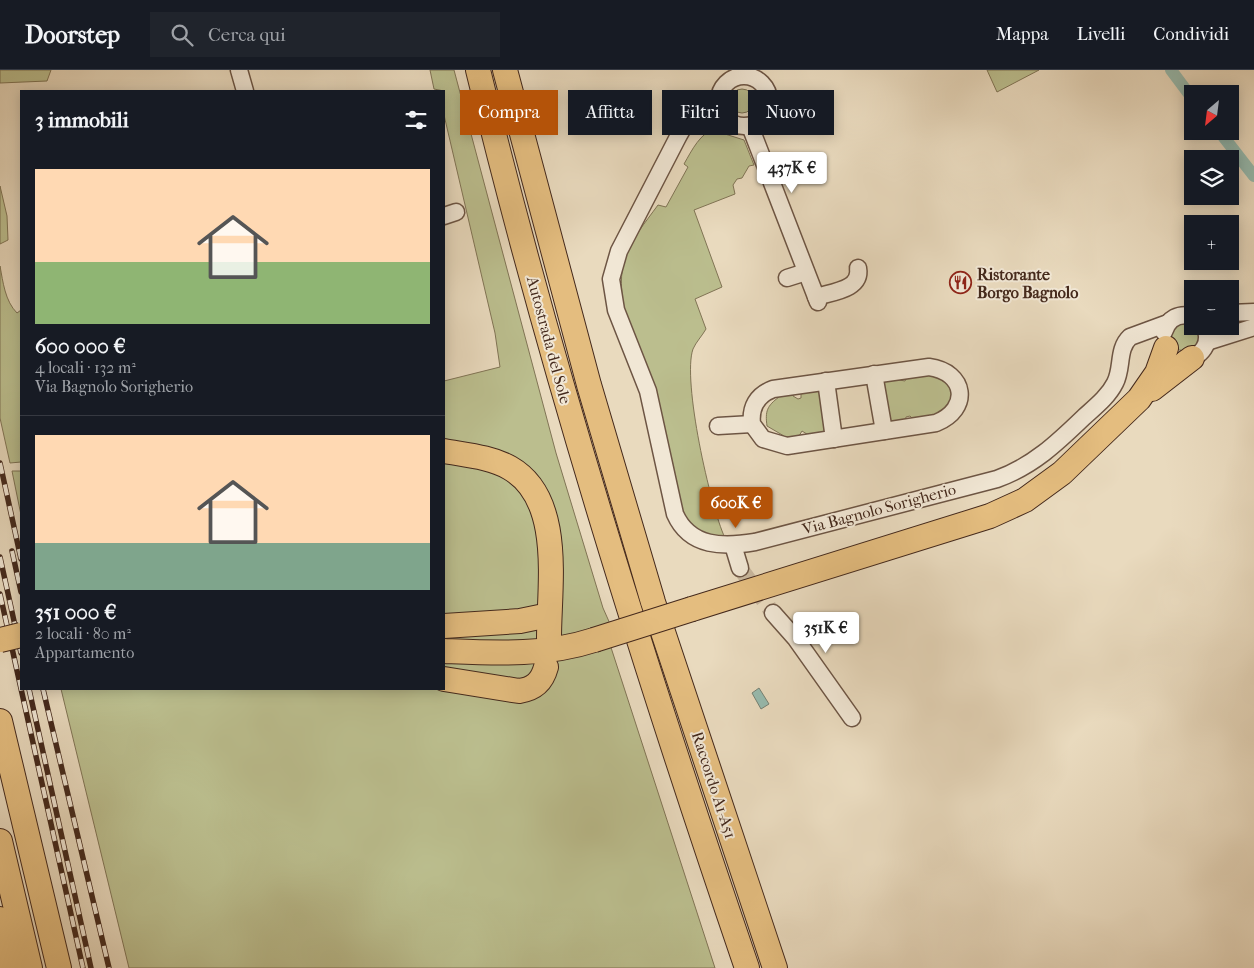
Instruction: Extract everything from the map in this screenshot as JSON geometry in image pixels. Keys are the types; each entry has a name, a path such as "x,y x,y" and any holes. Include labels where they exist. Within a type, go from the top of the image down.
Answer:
{"highway":[{"name":"Autostrada del Sole","path":"478,70 562,390 627,607"},
{"name":"Autostrada del Sole","path":"505,70 589,385 653,602"},
{"path":"445,651 531,653 562,649 990,516 1009,508 1044,488 1201,342"},
{"path":"1139,399 1157,373 1165,347"},
{"path":"445,451 492,460 510,468 533,488 540,501 547,523 550,558 549,627 520,621 445,626"},
{"name":"Raccordo A1-A51","path":"653,602 775,968"},
{"name":"Raccordo A1-A51","path":"627,607 747,968"},
{"path":"0,632 20,635"},
{"path":"0,640 20,635"},
{"path":"445,679 519,691 528,690 541,681 546,667"},
{"path":"0,721 59,968"},
{"path":"0,769 45,968"},
{"path":"0,841 30,968"},
{"path":"0,919 12,968"}],"street":[{"path":"239,70 245,90"},
{"path":"725,90 734,75 758,81 765,90"},
{"name":"Via Bagnolo Sorigherio","path":"679,135 639,209 614,263 611,279 616,310 648,391 678,520 686,532 701,541 732,545 755,542 997,479 1021,469 1048,452 1104,398 1116,380 1124,345 1130,337 1136,335"},
{"path":"753,135 817,299 852,286 857,279 858,268"},
{"path":"787,278 806,272"},
{"path":"1239,313 1254,312"},
{"path":"1136,335 1168,323 1176,316 1184,316"},
{"path":"1165,347 1163,334 1168,323"},
{"path":"1136,335 1149,336 1179,359 1201,342 1254,327"},
{"path":"935,368 949,374 957,384 960,392 957,408 946,419 936,423 787,446 762,439 752,424 752,410 763,394 773,389 874,374 935,368"},
{"path":"874,374 884,431"},
{"path":"826,381 834,438"},
{"path":"718,426 752,424"},
{"path":"732,545 740,568"},
{"path":"773,613 796,638 852,718"}],"green space":[{"path":"0,70 51,70 47,81 0,83"},
{"path":"430,70 454,70 460,93 460,135 471,135 556,453 603,608 611,626 605,629 715,968 129,968 61,690 445,690 445,381 500,367 495,333 445,119 445,90 434,89"},
{"path":"987,70 1039,70 997,92"},
{"path":"742,89 747,90 748,112 738,112 737,90"},
{"path":"704,135 728,135 744,140 754,165 749,166 742,178 737,179 733,185 735,194 694,210 722,287 695,299 706,329 693,349 691,387 705,472 725,538 698,532 685,518 624,309 622,291 623,264 627,252 658,205 666,207 688,167 684,164"},
{"path":"0,186 7,216 8,240 0,244"},
{"path":"0,266 5,291 10,303 17,313 20,311 20,462 10,463 0,418"},
{"path":"1184,323 1184,335 1199,335 1195,347 1185,351 1175,347 1171,337 1175,327"},
{"path":"930,368 949,385 952,395 948,408 942,413 914,420 910,416 906,417 905,421 885,429 876,376 905,381 908,376"},
{"path":"825,384 832,436 810,436 802,431 799,436 786,442 784,436 767,426 766,416 768,409 779,397 778,391 793,392 793,396 798,399 801,398 801,388"},
{"path":"12,471 20,471 20,510"}],"water":[{"path":"759,688 769,704 761,709 752,693"}],"waterway":[{"path":"1171,70 1184,87"},
{"path":"1226,140 1254,176"}],"tunnel":[{"path":"740,568 773,613"}],"railway":[{"path":"0,463 20,554"},
{"path":"12,551 20,587"},
{"path":"0,557 20,648"},
{"path":"0,594 20,684"},
{"path":"21,690 83,968"},
{"path":"29,690 91,968"},
{"path":"43,690 109,968"}],"place":[{"name":"Ristorante Borgo Bagnolo","path":"961,283"}]}
